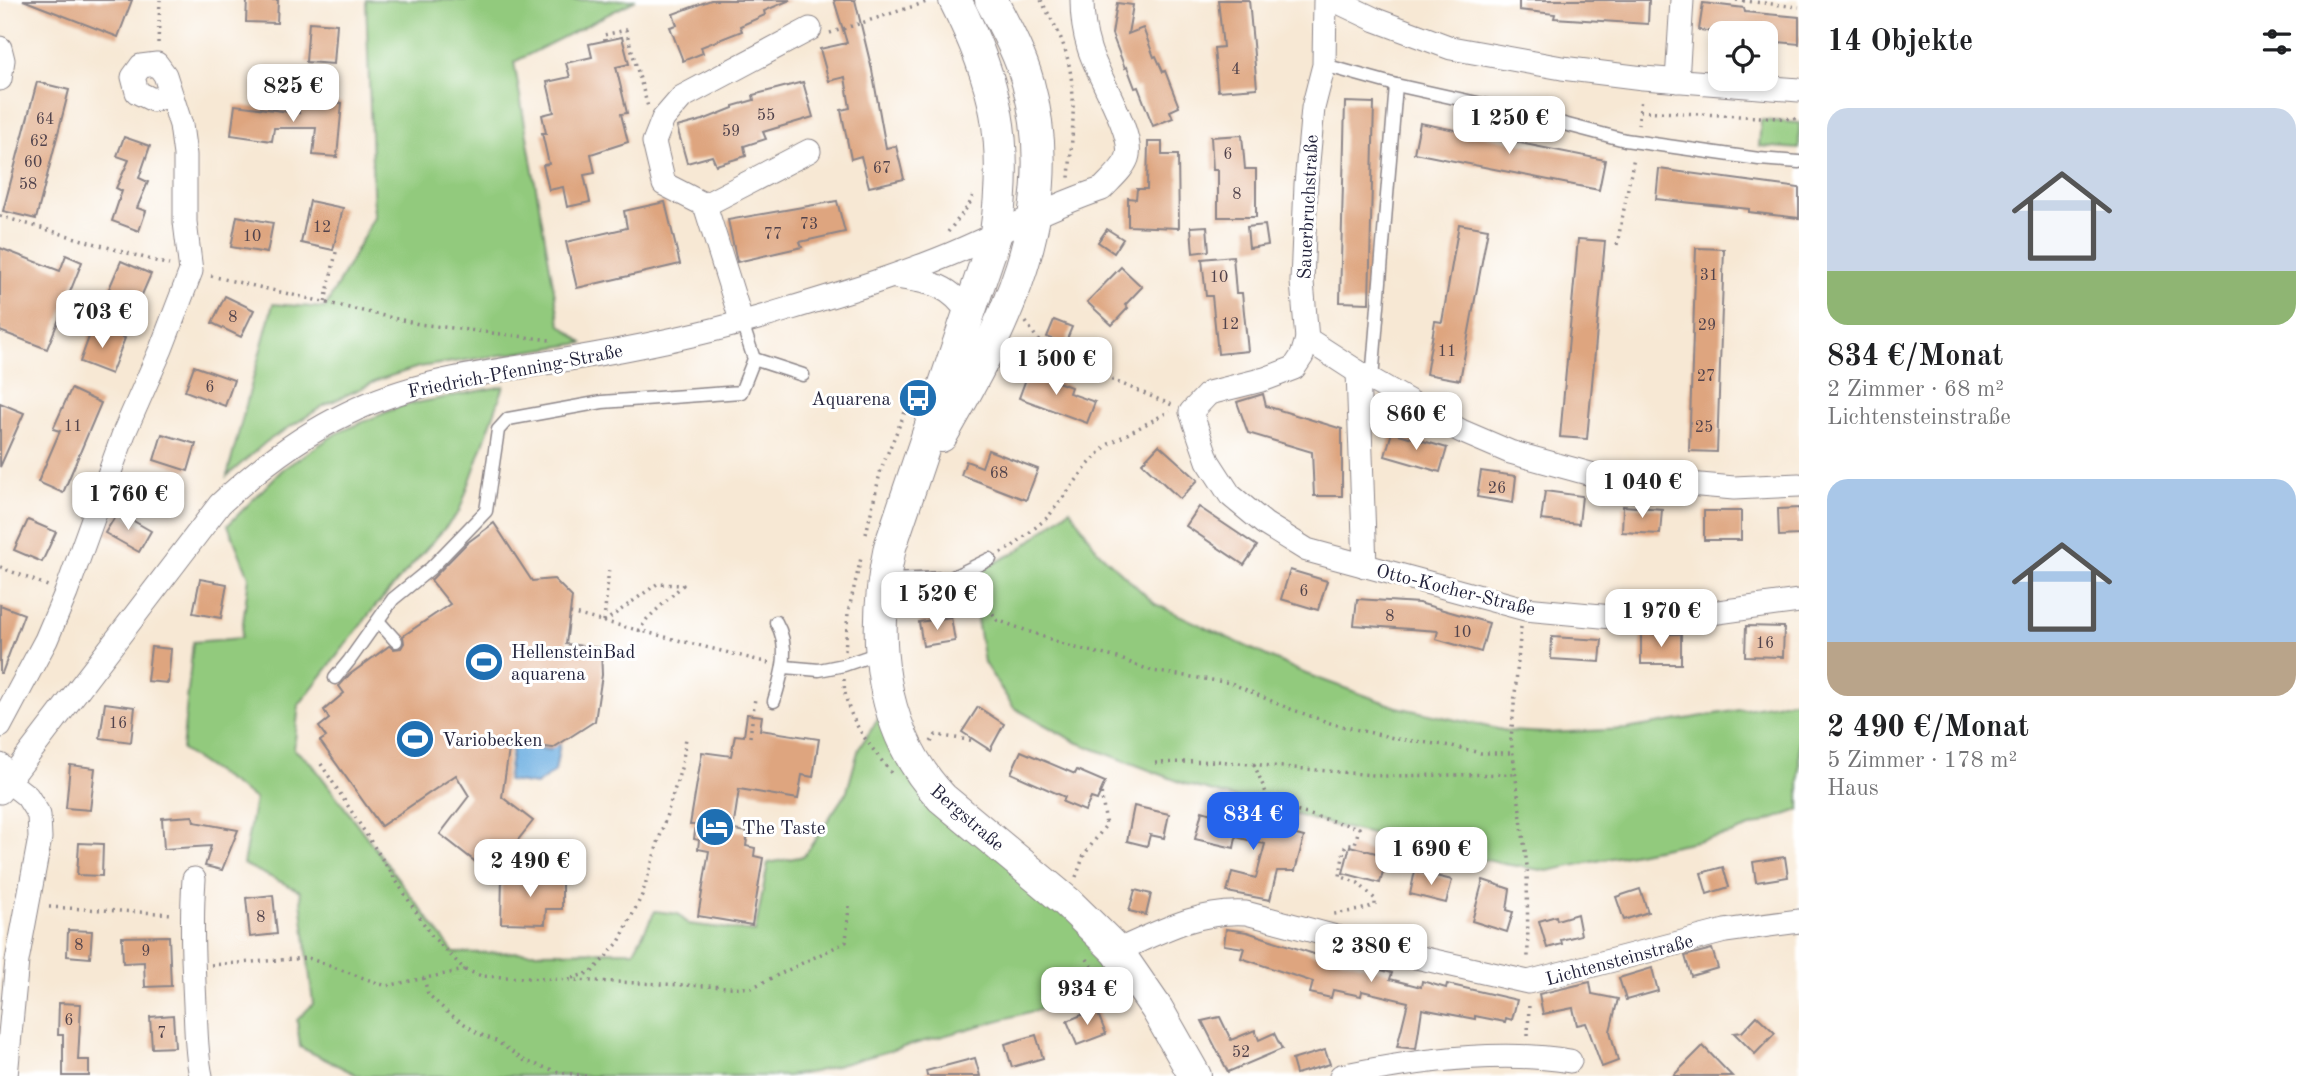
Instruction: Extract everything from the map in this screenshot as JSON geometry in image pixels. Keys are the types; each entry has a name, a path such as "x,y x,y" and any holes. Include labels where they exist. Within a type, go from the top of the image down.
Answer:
{"street":[{"path":"904,501 996,233 1001,195 1000,124 982,58 955,0"},
{"path":"904,501 974,379 1003,319 1022,272 1036,216 1036,119 1028,82 1013,42 991,0"},
{"name":"Friedrich-Pfenning-Straße","path":"3,780 219,504 255,471 305,437 349,412 410,389 598,355 742,323 895,276 1101,189 1118,172 1128,155 1126,139 1089,50 1082,0"},
{"path":"1677,81 1682,0"},
{"path":"1334,1 1451,48 1562,68 1643,78 1799,90"},
{"name":"Sauerbruchstraße","path":"1307,339 1302,282 1306,184 1313,108 1325,65 1334,1"},
{"path":"742,323 705,205 664,184 654,142 663,119 682,97 810,29"},
{"path":"0,48 3,60 0,79"},
{"path":"0,726 28,675 66,593 124,433 191,271 185,222 185,155 181,125 171,95 164,75 157,64 141,66 133,76 137,92 153,100 171,95"},
{"path":"705,205 809,151"},
{"name":"Friedrich-Pfenning-Straße","path":"895,276 928,282 951,292 969,314"},
{"path":"1307,339 1461,431 1510,452 1598,476 1734,488 1799,485"},
{"name":"Otto-Kocher-Straße","path":"1307,339 1302,356 1294,368 1265,379 1209,393 1191,412 1208,461 1230,495 1265,524 1307,550 1525,609 1623,618 1711,613 1799,601"},
{"name":"Otto-Kocher-Straße","path":"1365,376 1365,566"},
{"name":"Bergstraße","path":"904,501 883,580 879,653 889,703 907,753 942,798 1068,902 1117,951 1152,1000 1195,1076"},
{"path":"3,780 27,796 39,815 40,838 17,961 6,1076"},
{"path":"194,879 191,915 201,1076"},
{"name":"Lichtensteinstraße","path":"1117,951 1200,916 1223,912 1246,913 1385,950 1528,982 1725,931 1799,921"},
{"path":"1340,1076 1436,1061 1528,1056 1570,1061"}],"lane":[{"path":"1325,65 1396,85 1637,141 1759,159 1799,162"},
{"path":"1365,376 1396,85"},
{"path":"335,678 379,622 393,599 431,568 486,511 498,430 508,419 602,402 741,392 754,359 742,323"},
{"path":"754,359 803,375"},
{"path":"883,580 951,578 990,559"},
{"path":"379,622 396,641"},
{"path":"774,701 785,667 783,634 776,622"},
{"path":"785,667 819,670 879,653"}],"path":[{"path":"157,64 160,0"},
{"path":"810,29 826,34 932,0"},
{"path":"1041,0 1063,43 1072,74 1074,99 1068,201"},
{"path":"1736,0 1799,7"},
{"path":"605,41 604,35 626,30 646,103"},
{"path":"1618,245 1637,141 1643,78"},
{"path":"1640,111 1799,119"},
{"path":"954,253 948,232 969,205 978,185"},
{"path":"0,216 191,271 419,324 552,340"},
{"path":"325,302 337,248"},
{"path":"990,559 1013,546 1048,517 1107,445 1177,407 1110,379 1038,340 1027,323"},
{"path":"0,567 66,593"},
{"path":"604,622 609,568"},
{"path":"965,571 997,620 1072,647 1118,658 1152,671 1231,683 1333,724 1479,753 1513,753"},
{"path":"604,622 657,584 683,585 647,619 639,631"},
{"path":"570,613 785,667"},
{"path":"1519,637 1511,739 1527,866 1528,970"},
{"path":"750,737 755,698"},
{"path":"907,753 930,743 936,735 975,741"},
{"path":"567,980 592,972 620,942 642,895 682,765 686,738"},
{"path":"1155,763 1216,761 1384,776 1516,774"},
{"path":"321,764 431,935 465,970 482,976 751,988 846,942 849,906"},
{"path":"1254,764 1269,800 1277,806 1359,828 1355,844 1348,844 1340,876 1355,879 1371,895 1375,905 1338,914"},
{"path":"1073,886 1084,855 1106,825 1101,791"},
{"path":"26,906 191,915"},
{"path":"1083,952 1094,972 1118,999"},
{"path":"193,967 308,958 386,986 465,970"},
{"path":"424,978 428,994 447,1012 479,1034 496,1041 525,1061 559,1072 586,1076"},
{"path":"1528,1056 1529,993"}],"green space":[{"path":"366,0 636,0 514,62 560,324 583,343 419,367 381,379 325,405 266,442 227,476 273,304 325,308 374,217"},
{"path":"1761,120 1799,123 1799,149 1759,146"},
{"path":"504,386 459,512 375,607 299,705 294,749 312,764 454,953 634,951 655,911 678,914 688,924 755,932 768,863 804,856 847,791 859,748 889,703 907,753 1140,981 814,1072 787,1076 359,1076 300,1047 297,1020 313,1004 300,891 243,864 255,799 182,750 193,642 241,638 249,577 228,525 283,469 337,433 401,406"},
{"path":"1070,509 1098,551 1155,604 1306,674 1397,707 1507,731 1548,733 1626,729 1799,700 1799,810 1731,834 1547,871 1504,864 1336,826 1188,785 1076,742 1014,708 984,663 971,582 975,573 1018,551"}],"water":[{"path":"554,732 562,733 555,771 536,785 507,781 513,744 550,750"}],"building":[{"path":"23,0 132,0 118,37"},
{"path":"247,0 278,0 277,23 246,22"},
{"path":"711,0 790,0 764,11 765,15 740,26 742,31 701,47 703,53 683,61 670,27 677,25 673,14"},
{"path":"834,0 855,0 872,70 886,148 896,146 904,179 869,187 861,156 851,159 841,110 850,108 845,77 829,81 820,49 847,43"},
{"path":"1218,0 1249,0 1257,88 1218,91 1214,48 1223,47"},
{"path":"1519,0 1649,0 1648,24 1554,18 1555,14 1519,10"},
{"path":"1117,3 1133,5 1128,34 1143,28 1154,57 1156,56 1163,72 1165,71 1179,107 1170,111 1173,118 1153,126 1138,87 1135,88 1127,67 1125,68 1112,34"},
{"path":"1703,3 1744,8 1745,12 1799,17 1799,44 1778,42 1778,21 1708,21 1708,31 1699,30"},
{"path":"309,22 337,24 334,64 306,62"},
{"path":"622,37 629,64 616,67 627,113 621,114 628,142 591,154 595,173 584,175 590,202 567,207 563,187 549,190 543,165 549,164 542,133 546,133 542,115 554,112 547,82 570,77 566,63 592,57 589,44"},
{"path":"37,82 69,90 36,219 3,211"},
{"path":"803,82 813,117 763,132 766,139 744,146 746,156 716,165 712,156 687,163 677,127 754,100 753,95"},
{"path":"299,101 342,103 337,157 313,155 316,128 274,128 272,141 231,135 235,105 299,113"},
{"path":"1345,102 1374,103 1369,303 1340,302"},
{"path":"1420,123 1605,160 1599,190 1414,153"},
{"path":"1242,135 1245,169 1256,169 1256,217 1218,217 1218,170 1213,170 1211,137"},
{"path":"124,137 150,146 139,178 148,182 137,208 146,211 139,231 112,221 122,191 116,188 129,160 117,156"},
{"path":"1148,142 1162,142 1162,155 1178,155 1179,228 1128,226 1128,198 1136,199 1137,189 1147,189"},
{"path":"1659,169 1799,188 1799,218 1749,212 1749,209 1656,199"},
{"path":"310,201 343,208 333,250 301,243"},
{"path":"837,201 845,232 800,242 802,247 737,262 728,220"},
{"path":"665,202 680,264 577,288 566,242 627,228 624,211"},
{"path":"237,216 273,223 267,253 231,247"},
{"path":"1459,224 1488,229 1460,380 1426,374 1435,321 1442,322"},
{"path":"1265,225 1268,245 1249,248 1247,227"},
{"path":"1207,226 1209,251 1193,253 1191,227"},
{"path":"1107,229 1123,239 1114,253 1098,242"},
{"path":"1578,239 1605,241 1587,439 1560,437"},
{"path":"0,248 60,271 66,255 82,262 47,349 0,331"},
{"path":"1696,248 1724,249 1717,452 1689,451"},
{"path":"1233,256 1236,293 1242,293 1248,351 1218,354 1212,296 1206,296 1202,259"},
{"path":"121,261 151,274 135,311 105,298"},
{"path":"1121,267 1142,287 1125,305 1128,308 1112,325 1087,302"},
{"path":"225,296 254,310 241,337 212,323"},
{"path":"1054,320 1072,327 1065,344 1047,337"},
{"path":"93,326 125,338 111,374 80,362"},
{"path":"194,366 234,380 225,406 185,391"},
{"path":"1029,371 1071,387 1069,393 1095,402 1087,423 1019,398"},
{"path":"71,389 101,403 63,493 38,482 60,431 53,429"},
{"path":"1263,394 1266,406 1342,429 1342,496 1314,496 1312,452 1248,433 1237,402"},
{"path":"0,403 24,413 0,467"},
{"path":"1392,432 1447,448 1440,472 1385,456"},
{"path":"162,434 196,444 188,471 154,460"},
{"path":"1159,445 1198,480 1180,499 1142,463"},
{"path":"988,450 1038,469 1026,500 961,475 966,461 982,467"},
{"path":"1481,471 1516,476 1513,503 1477,497"},
{"path":"1545,491 1582,496 1579,524 1541,520"},
{"path":"1623,506 1662,509 1660,534 1622,532"},
{"path":"1199,507 1257,546 1244,565 1186,526"},
{"path":"1799,508 1799,535 1779,536 1778,509"},
{"path":"1704,511 1741,511 1741,540 1704,540"},
{"path":"118,512 151,531 139,552 105,533"},
{"path":"28,520 56,532 42,562 14,550"},
{"name":"HellensteinBad aquarena","path":"494,523 532,581 554,579 572,597 566,644 601,648 602,675 595,721 553,748 510,743 502,797 533,821 491,874 440,834 469,796 456,775 381,826 320,741 326,737 319,727 329,719 324,710 344,693 339,686 349,675 389,646 394,649 401,648 404,643 403,636 450,604 431,580 467,543"},
{"path":"1290,570 1327,581 1318,610 1281,599"},
{"path":"200,579 227,584 221,618 193,613"},
{"path":"949,590 952,606 937,608 934,593"},
{"path":"1357,599 1419,603 1489,623 1481,652 1436,639 1438,631 1354,625"},
{"path":"0,605 24,614 2,673 0,673"},
{"path":"951,617 955,641 923,646 919,622"},
{"path":"1746,626 1784,627 1783,657 1745,656"},
{"path":"1641,634 1681,634 1681,664 1641,664"},
{"path":"1552,637 1602,640 1600,662 1551,659"},
{"path":"151,647 171,649 168,683 147,681"},
{"path":"105,703 135,707 131,742 100,738"},
{"path":"978,707 1004,724 990,750 962,732"},
{"name":"The Taste","path":"747,714 762,716 760,730 819,739 813,777 802,775 798,799 739,789 733,830 748,832 746,846 755,848 754,856 763,858 752,925 698,916 709,851 698,849 699,840 694,839 696,825 690,825 702,752 731,756 735,735 744,736"},
{"path":"1021,751 1075,774 1077,770 1105,782 1097,800 1091,798 1085,811 1063,802 1065,797 1011,773"},
{"path":"70,765 95,768 90,810 66,808"},
{"path":"1134,806 1169,814 1164,838 1150,835 1147,846 1127,841"},
{"path":"1202,811 1268,831 1269,828 1304,837 1295,871 1277,871 1270,900 1227,892 1232,872 1256,878 1265,844 1236,837 1234,848 1195,839"},
{"path":"193,816 194,822 238,830 222,870 205,866 211,846 164,849 162,818"},
{"path":"79,843 103,844 102,876 77,875"},
{"path":"1350,846 1387,856 1380,883 1343,873"},
{"path":"1785,857 1788,877 1756,882 1753,862"},
{"path":"1723,867 1729,887 1707,894 1701,873"},
{"path":"1415,871 1452,880 1446,903 1410,894"},
{"path":"502,876 562,878 562,909 546,909 545,924 501,923"},
{"path":"1483,880 1510,889 1507,910 1513,912 1507,932 1472,921"},
{"path":"1640,889 1648,912 1624,920 1616,897"},
{"path":"1135,890 1151,894 1146,915 1129,911"},
{"path":"273,895 277,934 250,937 246,898"},
{"path":"1577,914 1581,935 1561,940 1562,944 1547,948 1539,921 1556,916 1557,920"},
{"path":"1226,929 1247,932 1320,956 1321,954 1392,973 1390,979 1421,987 1422,981 1446,988 1447,984 1517,1000 1512,1020 1506,1018 1505,1022 1475,1016 1475,1019 1422,1009 1416,1049 1397,1047 1408,1002 1362,991 1361,996 1333,990 1331,998 1310,993 1313,982 1241,958 1244,948 1224,945"},
{"path":"68,930 92,931 90,958 67,956"},
{"path":"169,936 171,986 145,987 144,962 123,963 122,937"},
{"path":"1712,949 1718,968 1691,976 1685,956"},
{"path":"1652,968 1658,991 1626,1000 1619,978"},
{"path":"1590,982 1592,994 1618,999 1610,1031 1618,1061 1602,1067 1586,1023 1577,1025 1573,1008 1543,1014 1539,994"},
{"path":"59,1003 81,1004 78,1060 89,1060 89,1076 63,1076 63,1035 58,1035"},
{"path":"1096,1009 1106,1034 1077,1045 1067,1021"},
{"path":"173,1015 175,1047 152,1048 150,1017"},
{"path":"1757,1016 1775,1033 1755,1054 1734,1033 1742,1032"},
{"path":"1220,1017 1231,1040 1255,1030 1259,1040 1274,1033 1282,1049 1228,1072 1202,1021"},
{"path":"1036,1035 1043,1058 1012,1067 1005,1044"},
{"path":"1703,1046 1732,1076 1673,1076"},
{"path":"1325,1050 1330,1064 1296,1074 1292,1060"},
{"path":"975,1058 980,1076 927,1076 926,1071"}],"place":[{"name":"Aquarena","path":"918,398"},
{"name":"HellensteinBad aquarena","path":"484,662"},
{"name":"Variobecken","path":"415,739"},
{"name":"The Taste","path":"715,827"}]}
